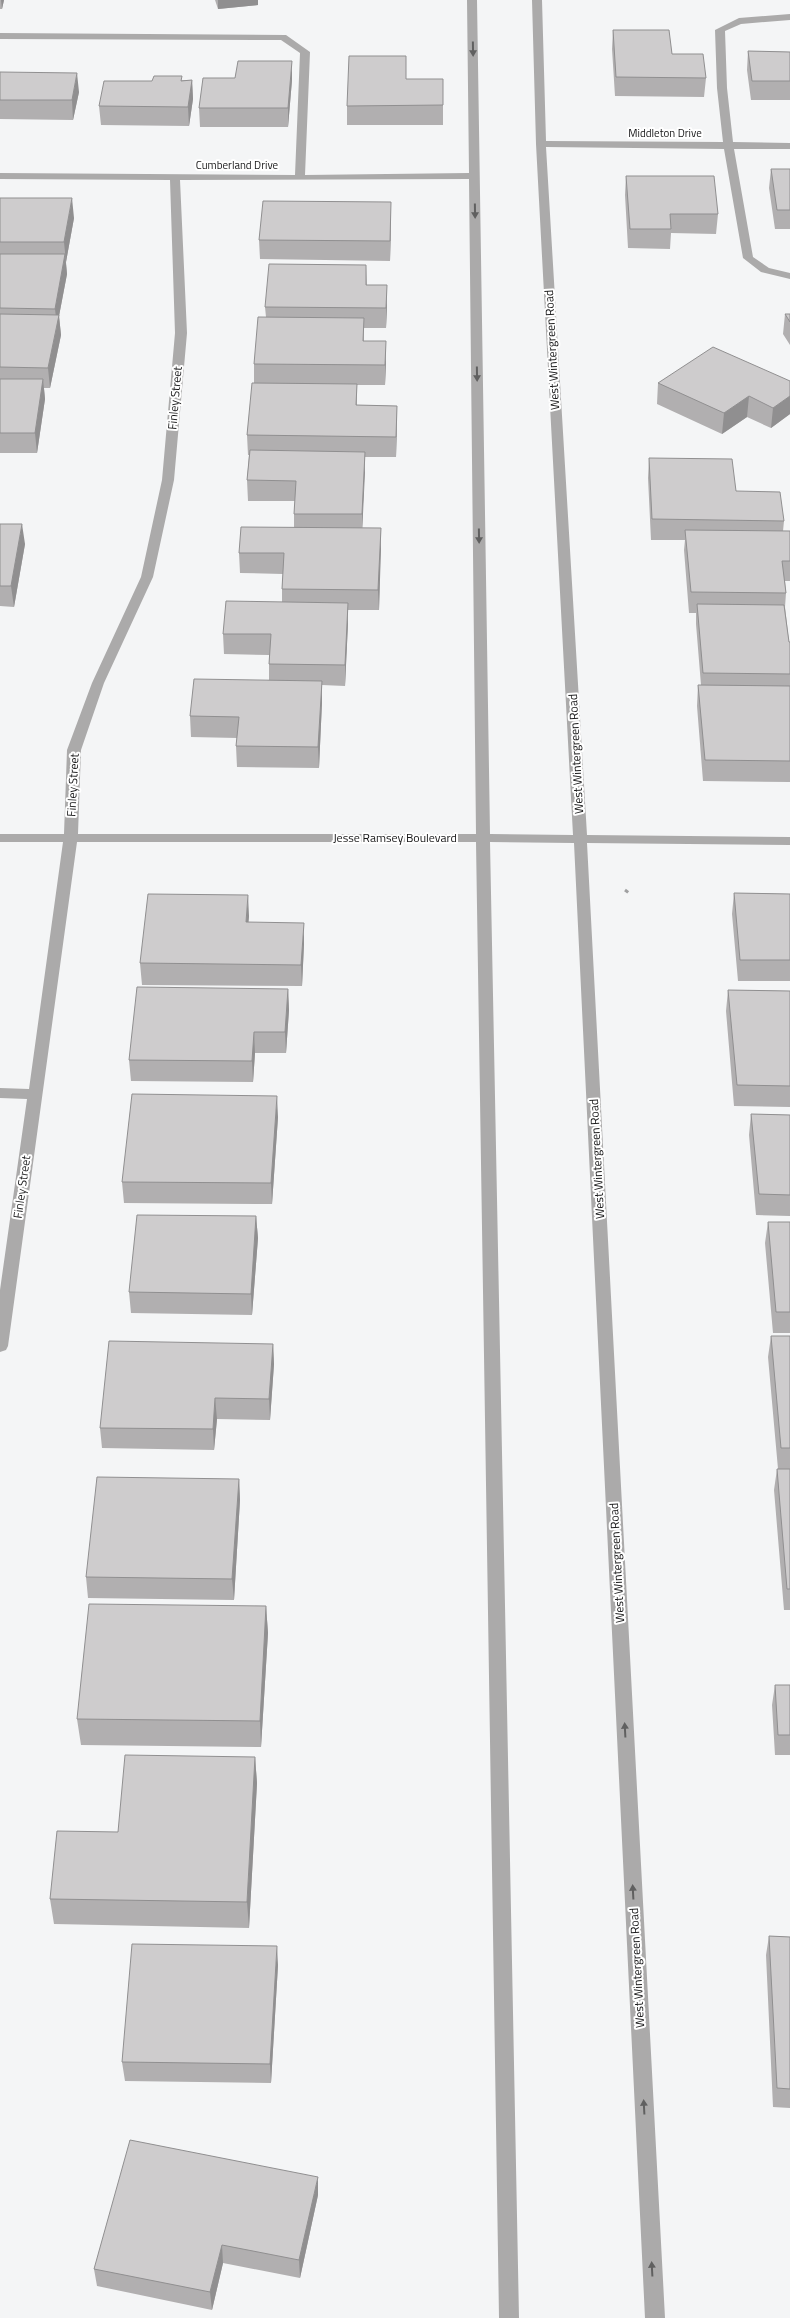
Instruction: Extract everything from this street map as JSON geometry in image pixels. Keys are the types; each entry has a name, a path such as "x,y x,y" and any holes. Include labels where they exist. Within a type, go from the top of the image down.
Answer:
{"street":[{"path":"472,0 483,838 509,2318"},
{"name":"West Wintergreen Road","path":"537,0 541,144 581,839 655,2318"},
{"path":"790,17 739,21 720,30 728,146 748,258 765,270 790,276"},
{"path":"0,36 283,37 305,52 300,178"},
{"name":"Middleton Drive","path":"541,144 790,146"},
{"name":"Cumberland Drive","path":"0,176 300,178 474,176"},
{"name":"Finley Street","path":"0,1346 71,837 74,750 98,684 148,576 168,480 181,333 176,178"},
{"name":"Jesse Ramsey Boulevard","path":"0,838 483,838 790,841"},
{"path":"0,1094 35,1094"}],"path":[{"path":"625,890 629,893"}],"building":[{"path":"613,30 669,30 672,54 703,54 706,78 616,77"},
{"path":"748,51 790,52 790,81 752,81"},
{"path":"349,56 406,56 406,79 443,79 443,105 347,106"},
{"path":"238,61 292,61 288,108 199,108 203,78 235,78"},
{"path":"0,72 77,73 72,100 0,100"},
{"path":"154,76 182,76 181,81 192,80 188,107 99,106 104,81 152,81"},
{"path":"771,169 790,169 790,210 777,210"},
{"path":"626,176 714,176 718,214 670,214 671,229 630,229"},
{"path":"0,198 72,198 64,242 0,242"},
{"path":"263,201 391,202 390,241 259,240"},
{"path":"0,254 65,254 55,309 0,308"},
{"path":"269,264 366,265 366,285 387,285 386,308 265,307"},
{"path":"0,314 59,315 48,368 0,367"},
{"path":"785,314 790,314 790,322"},
{"path":"258,317 364,318 363,341 386,341 385,365 254,364"},
{"path":"713,347 790,381 790,396 773,408 749,396 724,413 658,383"},
{"path":"0,379 43,379 35,433 0,433"},
{"path":"252,383 357,384 356,405 397,406 396,437 247,435"},
{"path":"250,450 365,452 362,514 294,514 296,481 247,480"},
{"path":"649,458 732,459 736,491 780,492 784,521 652,519"},
{"path":"0,524 22,524 11,586 0,586"},
{"path":"241,527 381,528 378,590 282,589 284,553 239,553"},
{"path":"685,530 790,531 790,561 782,561 786,593 691,592"},
{"path":"226,601 348,603 345,665 269,664 271,634 223,634"},
{"path":"697,604 784,605 790,642 790,674 703,673"},
{"path":"194,679 322,681 318,747 236,746 239,717 190,716"},
{"path":"698,685 790,686 790,761 705,760"},
{"path":"734,893 790,894 790,960 740,960"},
{"path":"148,894 248,895 246,922 304,923 301,965 140,963"},
{"path":"137,987 288,989 285,1032 254,1032 252,1061 129,1060"},
{"path":"728,990 790,991 790,1086 737,1085"},
{"path":"132,1094 277,1096 271,1183 122,1182"},
{"path":"751,1114 790,1115 790,1195 759,1194"},
{"path":"137,1215 256,1216 251,1294 129,1292"},
{"path":"768,1222 790,1222 790,1312 776,1312"},
{"path":"771,1336 790,1336 790,1448 781,1448"},
{"path":"109,1341 273,1344 269,1399 215,1398 213,1429 100,1428"},
{"path":"777,1469 790,1469 790,1589 787,1589"},
{"path":"97,1477 239,1479 232,1579 86,1577"},
{"path":"89,1604 266,1606 260,1721 77,1719"},
{"path":"775,1685 790,1685 790,1735 778,1735"},
{"path":"125,1755 255,1757 247,1902 50,1899 57,1831 118,1832"},
{"path":"769,1936 790,1937 790,2089 777,2088"},
{"path":"132,1944 277,1946 270,2064 122,2062"},
{"path":"130,2140 318,2177 299,2260 222,2245 210,2292 94,2269"}]}
